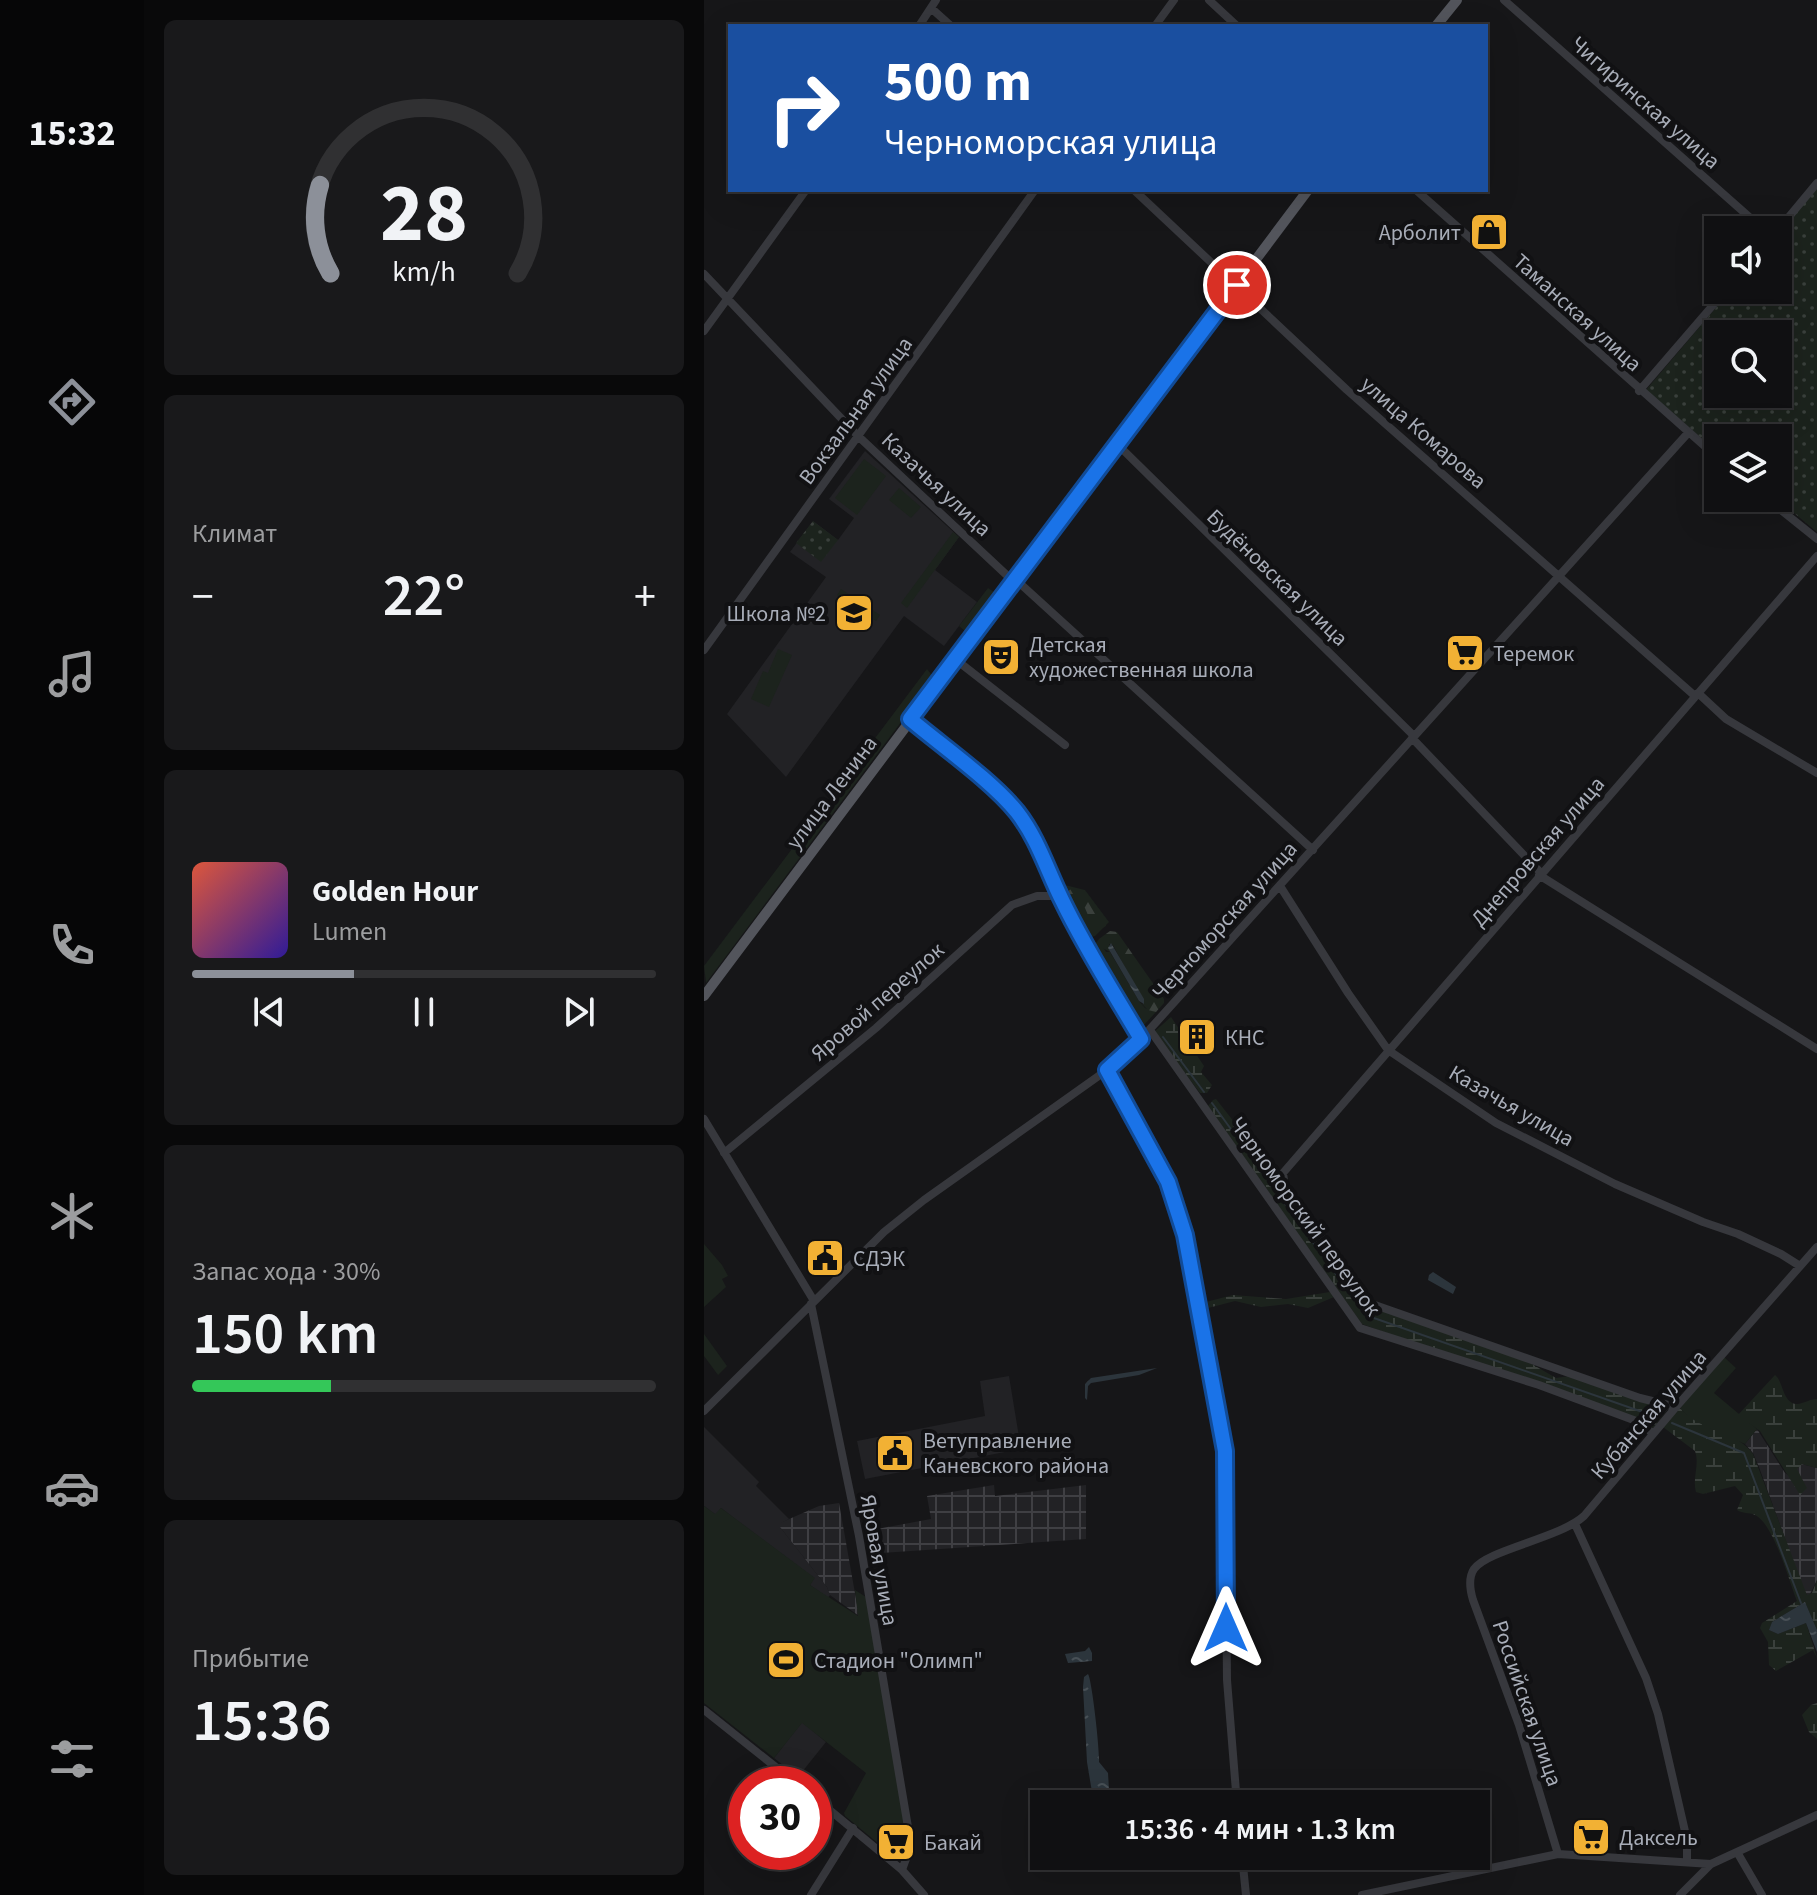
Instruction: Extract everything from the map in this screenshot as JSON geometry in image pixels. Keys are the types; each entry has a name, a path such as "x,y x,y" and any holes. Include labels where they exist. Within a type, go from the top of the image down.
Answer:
{"main road":[{"path":"1438,24 1457,0"},
{"name":"улица Ленина","path":"704,996 1307,192"}],"street":[{"path":"1156,24 1174,0"},
{"path":"1209,0 1235,24"},
{"name":"Чигиринская улица","path":"1504,0 1748,216"},
{"path":"920,24 933,3 949,24"},
{"path":"1790,216 1817,183"},
{"path":"704,331 805,192"},
{"name":"Вокзальная улица","path":"704,650 1034,192"},
{"name":"улица Комарова","path":"1136,192 1347,390 1558,578 1726,719 1817,773"},
{"name":"Таманская улица","path":"1418,192 1704,446"},
{"name":"Казачья улица","path":"704,274 858,436 1313,850"},
{"path":"1639,391 1714,304"},
{"name":"Черноморская улица","path":"704,1411 870,1245 916,1206 1107,1070 1141,1039 1688,433"},
{"name":"Будёновская улица","path":"1116,443 1413,737 1540,874 1817,1049"},
{"path":"1783,512 1817,539"},
{"name":"Днепровская улица","path":"1676,1407 1640,1398 1372,1304 1359,1291 1285,1187 1284,1170 1817,556"},
{"path":"955,659 1065,745"},
{"path":"910,719 1011,806 1043,854 1060,896 1141,1039"},
{"name":"Казачья улица","path":"1280,886 1388,1050 1496,1123 1615,1184 1738,1234 1800,1266"},
{"name":"Яровой переулок","path":"724,1153 876,1028 1012,905 1037,896 1060,896"},
{"name":"Черноморский переулок","path":"1150,1030 1360,1328 1539,1385 1639,1422 1653,1434"},
{"path":"1107,1070 1168,1182 1177,1205 1220,1416 1225,1461 1227,1680 1236,1790"},
{"name":"Яровая улица","path":"704,1119 813,1302 859,1536 911,1845 902,1870"},
{"name":"Кубанская улица","path":"1478,1565 1575,1524 1817,1248"},
{"path":"1575,1524 1632,1644 1652,1695 1687,1840 1687,1862"},
{"name":"Российская улица","path":"1478,1565 1470,1581 1473,1600 1519,1725 1558,1854"},
{"path":"704,1710 774,1766"},
{"path":"832,1811 902,1870 924,1895"},
{"path":"1680,1895 1711,1864 1817,1815"},
{"path":"811,1895 853,1828"},
{"path":"1737,1852 1762,1895"},
{"path":"1362,1895 1558,1854 1711,1864"},
{"path":"1243,1870 1246,1895"}],"shaded area":[{"name":"Школа №2","path":"865,451 959,537 935,570 977,602 944,646 904,616 786,777 727,714 826,577 790,552 813,521 838,540 854,518 829,499"},
{"path":"1009,1376 1021,1449 865,1479 857,1441 985,1416 980,1381"},
{"path":"704,1427 759,1482 756,1486 789,1519 780,1527 827,1587 828,1598 810,1585 814,1578 721,1508 716,1515 704,1506"},
{"path":"1757,1429 1785,1473 1806,1488 1796,1469 1801,1464 1817,1468 1817,1580 1809,1596 1805,1593 1759,1467 1745,1444"},
{"path":"994,1485 995,1496 1086,1485 1086,1539 881,1553 877,1529 931,1519 927,1496"},
{"path":"839,1503 859,1616 830,1595 780,1527 780,1523 819,1506"},
{"path":"802,1722 826,1742 807,1766 784,1766 774,1758"}],"green space":[{"path":"1817,188 1817,532 1792,511 1792,424 1704,424 1704,440 1646,390 1704,322 1704,408 1792,408 1792,320 1706,320 1719,304 1792,304 1792,217"},
{"path":"864,459 886,476 857,515 835,498"},
{"path":"899,488 921,507 911,518 889,500"},
{"path":"813,521 838,540 821,562 796,543"},
{"path":"953,532 959,537 907,608 901,603"},
{"path":"988,588 994,592 965,631 959,626"},
{"path":"841,589 880,615 876,621 837,595"},
{"path":"778,649 792,655 769,707 751,699 763,671 768,673"},
{"path":"927,669 934,678 706,983 704,966"},
{"path":"1065,885 1085,890 1109,922 1095,936 1087,938 1064,896"},
{"path":"1071,889 1085,893 1106,920 1106,926 1100,929 1093,927 1085,908 1068,898 1067,892"},
{"path":"1110,931 1117,932 1164,999 1156,1012 1142,1004 1113,945 1109,944 1110,952 1099,946 1099,939"},
{"path":"1099,939 1139,1001 1145,1008 1156,1012 1144,1025 1137,1024 1091,949"},
{"path":"1171,1017 1204,1066 1201,1072 1212,1085 1207,1093 1200,1093 1154,1032"},
{"path":"1216,1099 1271,1169 1280,1173 1280,1182 1372,1307 1530,1363 1556,1378 1570,1376 1668,1409 1653,1428 1362,1324 1208,1106"},
{"path":"704,1244 728,1276 722,1279 726,1287 704,1307"},
{"path":"1330,1292 1334,1297 1308,1308 1288,1304 1261,1307 1235,1301 1208,1308 1206,1302 1233,1295 1286,1299"},
{"path":"704,1334 727,1366 718,1375 704,1356"},
{"path":"1724,1357 1736,1368 1714,1393 1757,1429 1745,1444 1692,1421 1679,1407"},
{"path":"1775,1375 1786,1397 1793,1403 1817,1399 1817,1468 1802,1464 1797,1469 1807,1488 1800,1495 1760,1431 1738,1415"},
{"path":"1679,1407 1697,1422 1738,1440 1753,1454 1807,1595 1812,1593 1817,1580 1817,1630 1805,1602 1772,1622 1769,1630 1778,1634 1806,1623 1817,1658 1813,1650 1776,1671 1769,1665 1768,1642 1760,1628 1762,1623 1797,1601 1768,1529 1755,1515 1737,1510 1743,1495 1735,1486 1703,1494 1696,1492 1695,1451 1663,1427"},
{"name":"Стадион \"Олимп\"","path":"704,1506 715,1514 721,1508 815,1578 810,1585 858,1616 855,1590 866,1597 907,1840 897,1831 886,1843 879,1844 845,1816 866,1773 802,1723 774,1758 704,1703"},
{"path":"1817,1703 1817,1739 1809,1732 1802,1715"}],"water":[{"path":"1111,943 1144,1004 1139,1001 1108,948"},
{"path":"1433,1272 1456,1287 1453,1294 1428,1280"},
{"path":"1157,1368 1139,1375 1091,1383 1087,1400 1085,1398 1085,1384 1091,1378"},
{"path":"1805,1602 1817,1630 1817,1652 1806,1623 1778,1634 1769,1630 1772,1622"},
{"path":"1089,1647 1092,1661 1068,1663 1065,1654 1085,1651"},
{"path":"1088,1674 1092,1689 1099,1762 1108,1773 1109,1790 1092,1790 1087,1762 1084,1677"}],"waterway":[{"path":"1163,1037 1204,1092"},
{"path":"1212,1103 1359,1306 1371,1317 1651,1415"},
{"path":"1672,1423 1744,1453 1801,1603"}],"place":[{"name":"Арболит","path":"1489,232"},
{"name":"Школа №2","path":"854,613"},
{"name":"Теремок","path":"1465,653"},
{"name":"Детская художественная школа","path":"1001,657"},
{"name":"КНС","path":"1197,1037"},
{"name":"СДЭК","path":"825,1258"},
{"name":"Ветуправление Каневского района","path":"895,1453"},
{"name":"Стадион \"Олимп\"","path":"786,1660"},
{"name":"Даксель","path":"1591,1837"},
{"name":"Бакай","path":"896,1842"}],"route":[{"path":"1226,1628 1225,1451 1185,1235 1168,1182 1107,1070 1141,1039 1086,945 1060,896 1043,854 1019,815 910,719 1237,285"}]}
